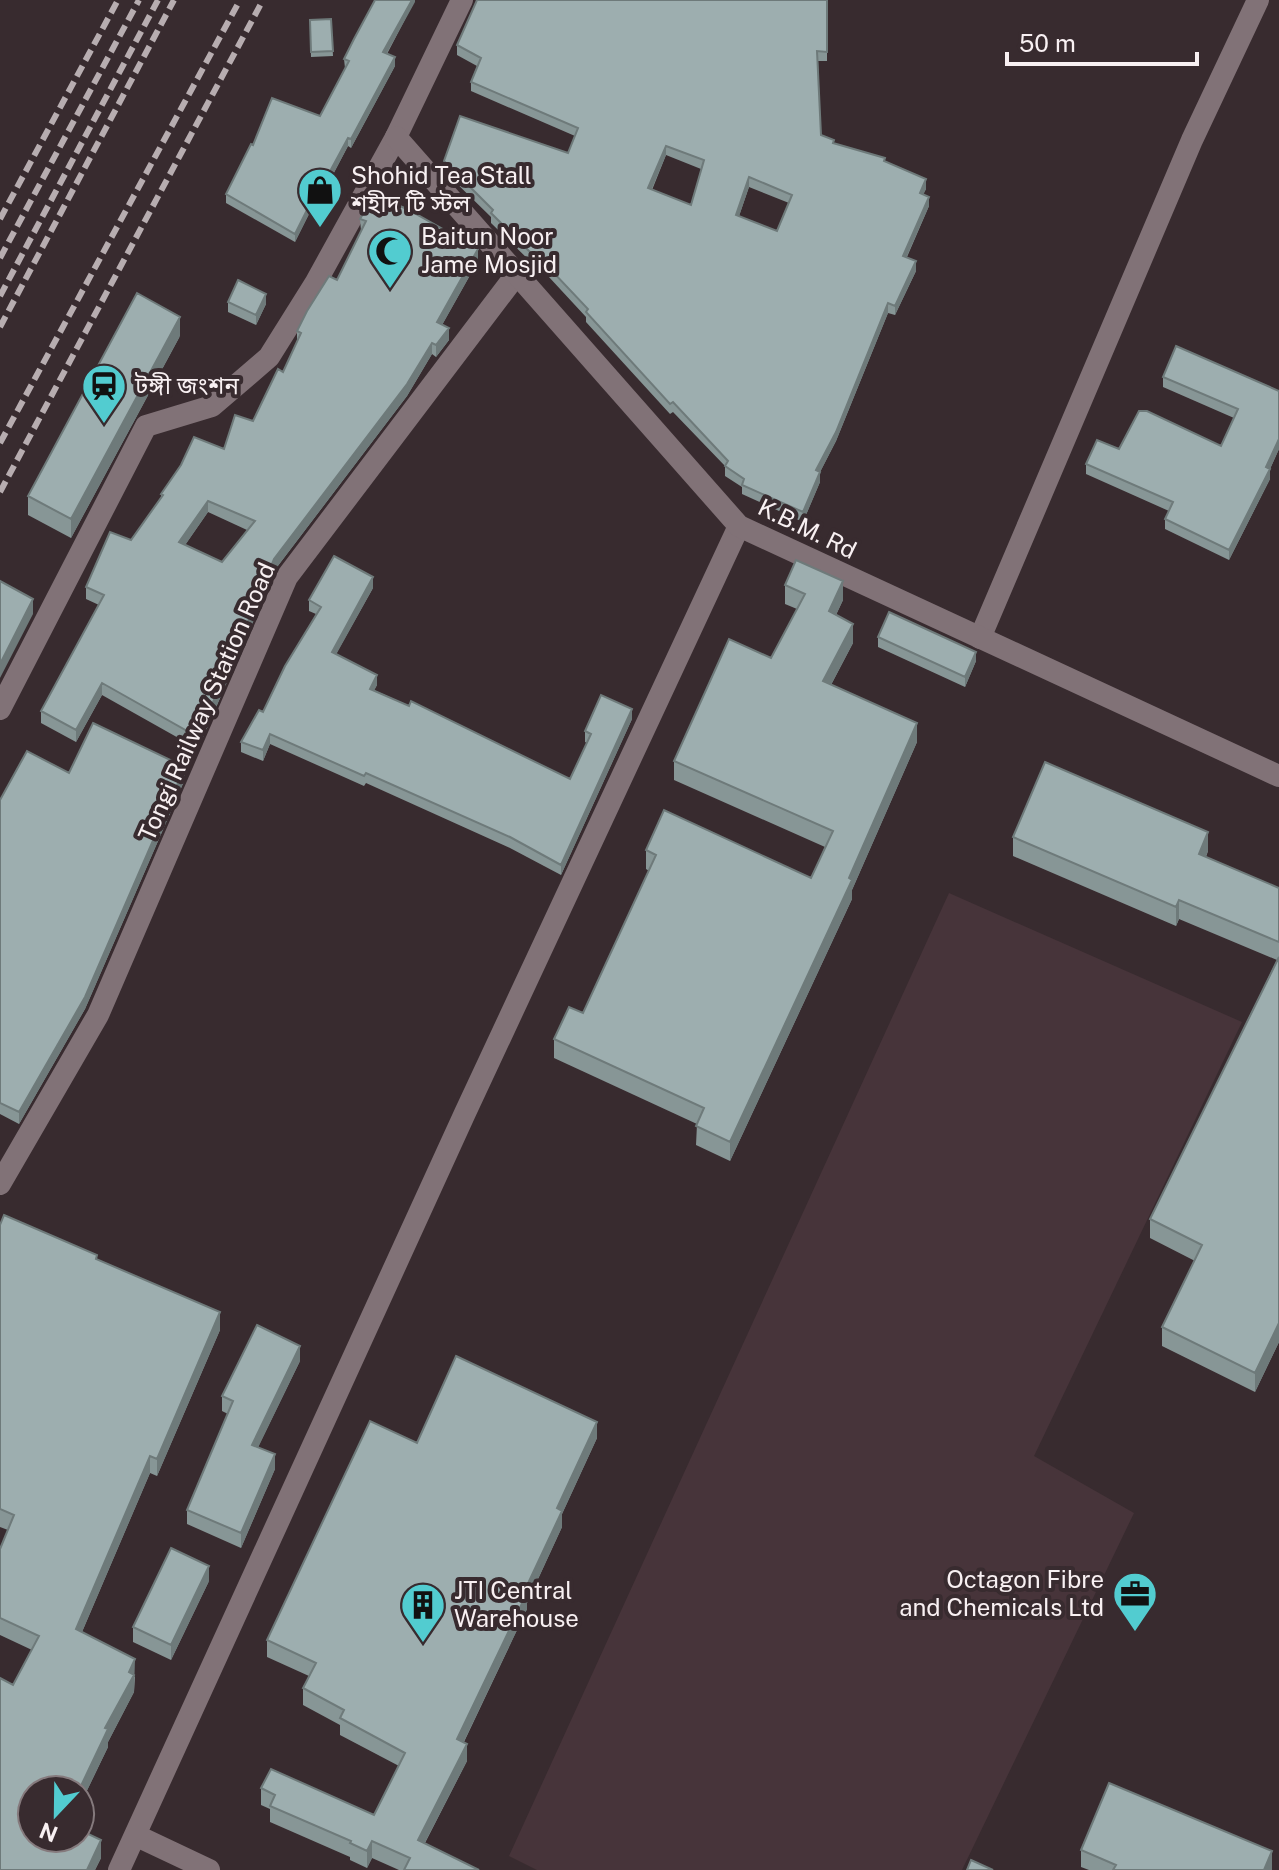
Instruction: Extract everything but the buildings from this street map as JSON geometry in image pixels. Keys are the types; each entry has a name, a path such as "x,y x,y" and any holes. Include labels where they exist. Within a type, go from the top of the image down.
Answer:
{"street":[{"path":"0,709 146,426 212,406 269,357 316,282 396,137 462,0"},
{"path":"980,638 1192,140 1258,0"},
{"name":"K.B.M. Rd","path":"396,137 739,526 1279,776"},
{"name":"Tongi Railway Station Road","path":"0,1184 98,1015 287,577 516,275"},
{"path":"119,1870 471,1099 739,526"},
{"path":"135,1835 209,1870"}],"shaded area":[{"name":"Octagon Fibre and Chemicals Ltd","path":"949,893 1242,1022 1034,1456 1134,1513 962,1870 537,1870 509,1856"}],"railway":[{"path":"0,219 118,0"},
{"path":"0,258 139,0"},
{"path":"0,296 158,0"},
{"path":"0,327 174,0"},
{"path":"0,443 240,0"},
{"path":"0,492 263,0"}],"place":[{"name":"Shohid Tea Stall শহীদ টি স্টল","path":"320,229"},
{"name":"Baitun Noor Jame Mosjid","path":"390,290"},
{"name":"টঙ্গী জংশন","path":"104,425"},
{"name":"Octagon Fibre and Chemicals Ltd","path":"1135,1633"},
{"name":"JTI Central Warehouse","path":"423,1644"}]}
